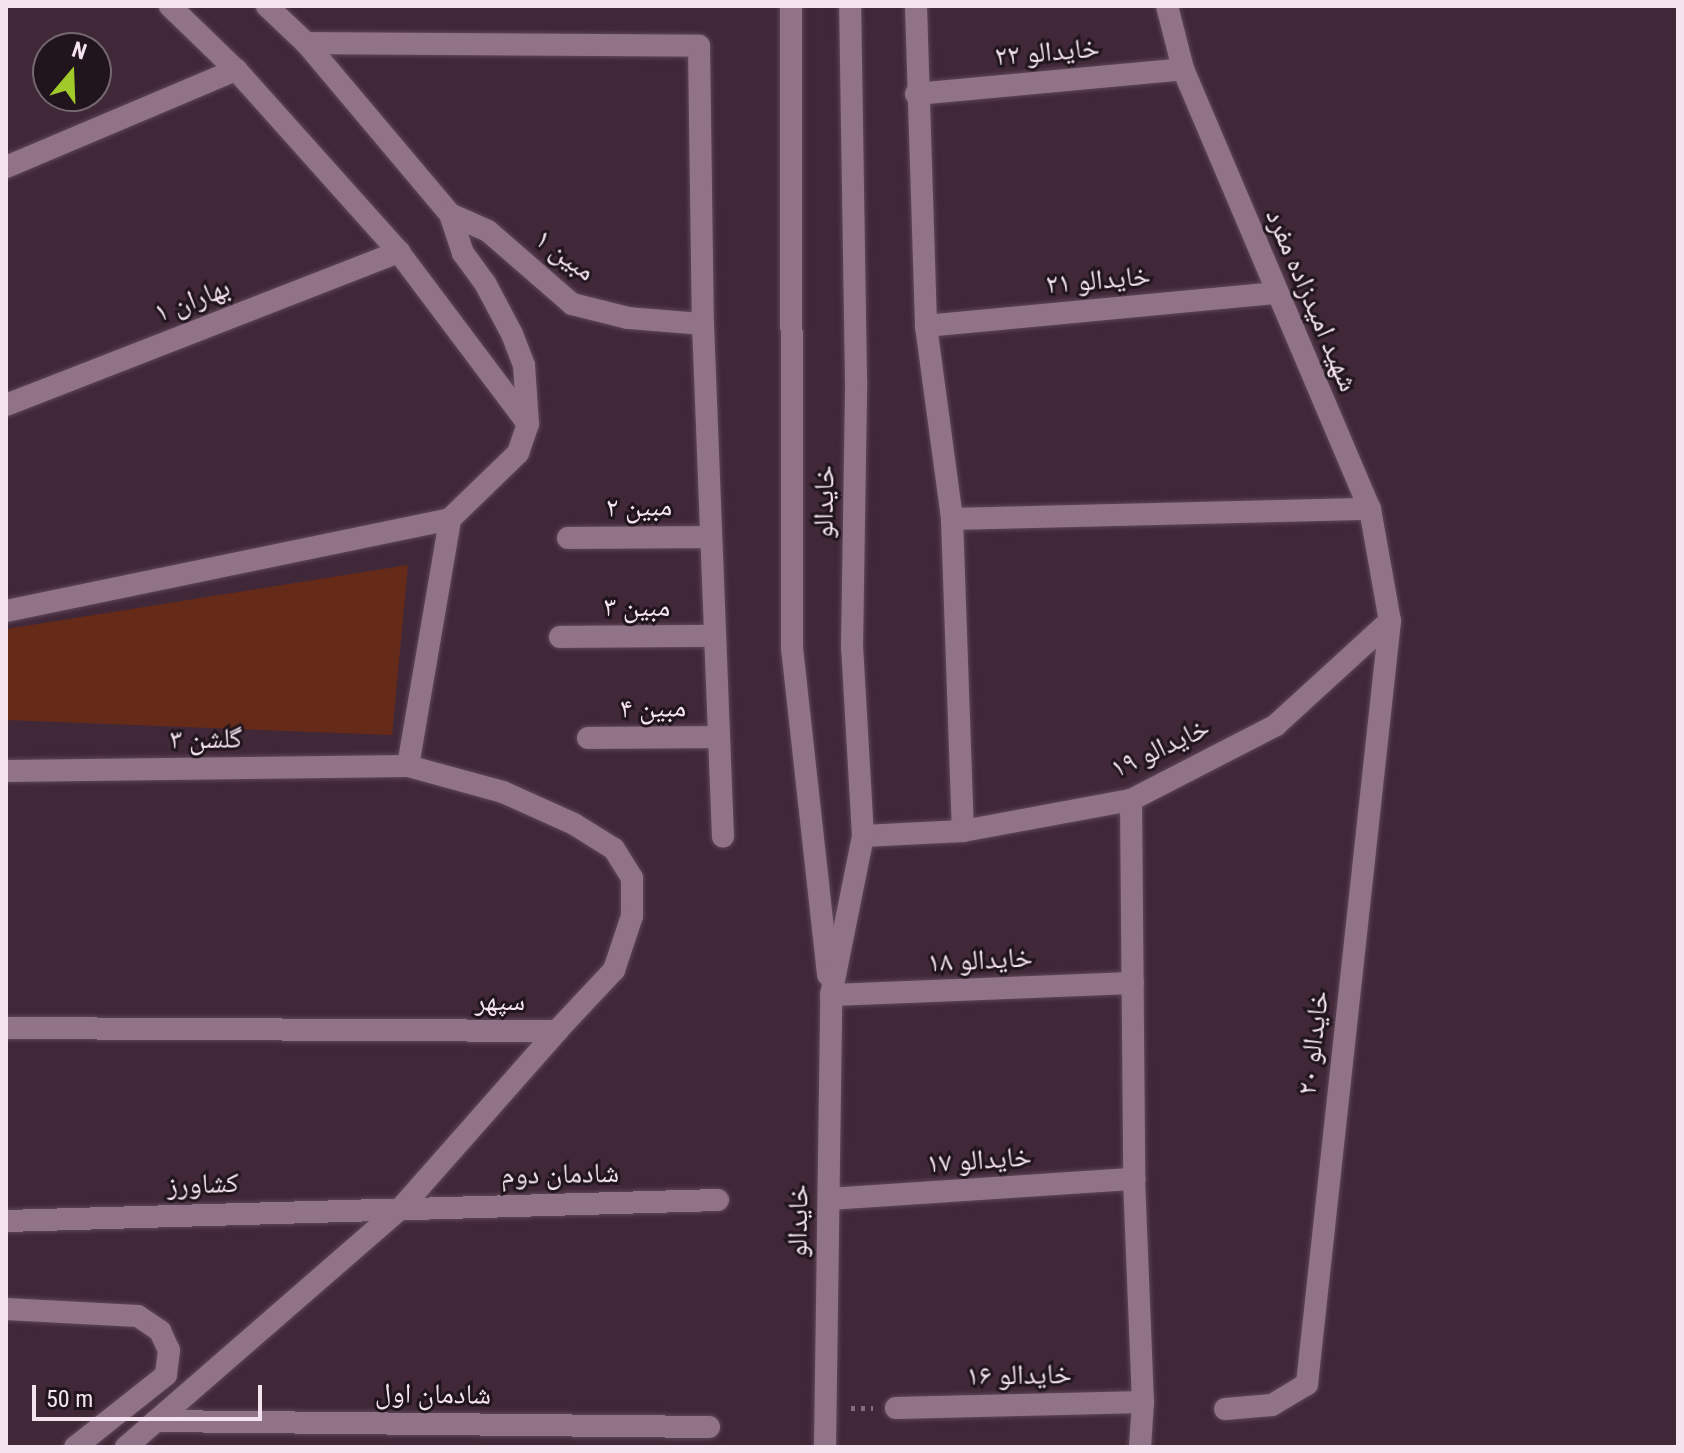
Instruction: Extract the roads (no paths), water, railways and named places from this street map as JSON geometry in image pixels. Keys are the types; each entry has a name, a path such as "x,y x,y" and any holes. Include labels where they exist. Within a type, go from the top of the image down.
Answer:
{"street":[{"path":"170,6 236,70 399,252 528,424"},
{"path":"6,611 450,519 518,453 528,424 520,355 486,285 463,253 450,214 306,43 267,6"},
{"name":"خایدالو","path":"791,6 792,648 831,995 825,1447"},
{"name":"خایدالو","path":"831,995 863,836 852,648 856,380 850,6"},
{"path":"916,6 916,94 926,326 952,519 963,831"},
{"name":"شهید امیدزاده مفرد","path":"1167,6 1183,69 1370,509 1390,621"},
{"path":"306,43 699,46 703,324 723,837"},
{"name":"خایدالو ۲۲","path":"916,94 1183,69"},
{"path":"6,167 236,70"},
{"name":"مبین ۱","path":"450,214 488,231 572,304 628,318 703,324"},
{"name":"بهاران ۱","path":"6,405 399,252"},
{"name":"خایدالو ۲۱","path":"926,326 1276,293"},
{"path":"952,519 1370,509"},
{"path":"408,766 450,519"},
{"name":"مبین ۲","path":"568,538 710,537"},
{"name":"خایدالو ۱۹","path":"863,836 963,831 1131,800 1276,725 1390,621"},
{"name":"خایدالو ۲۰","path":"1225,1409 1272,1405 1307,1384 1390,621"},
{"name":"مبین ۳","path":"560,637 713,636"},
{"name":"مبین ۴","path":"588,738 718,737"},
{"name":"گلشن ۳","path":"6,771 408,766"},
{"name":"سپهر","path":"6,1028 557,1031 614,970 632,916 632,878 614,849 574,824 503,792 408,766"},
{"path":"1131,800 1134,1179 1143,1402 1140,1447"},
{"name":"خایدالو ۱۸","path":"831,995 1133,983"},
{"path":"126,1447 402,1207 557,1031"},
{"name":"خایدالو ۱۷","path":"829,1199 1134,1179"},
{"name":"شادمان دوم","path":"402,1207 718,1200"},
{"name":"کشاورز","path":"6,1221 402,1207"},
{"path":"6,1309 138,1316 160,1331 169,1350 166,1375 75,1447"},
{"name":"خایدالو ۱۶","path":"896,1408 1143,1402"},
{"name":"شادمان اول","path":"156,1421 709,1427"}]}
